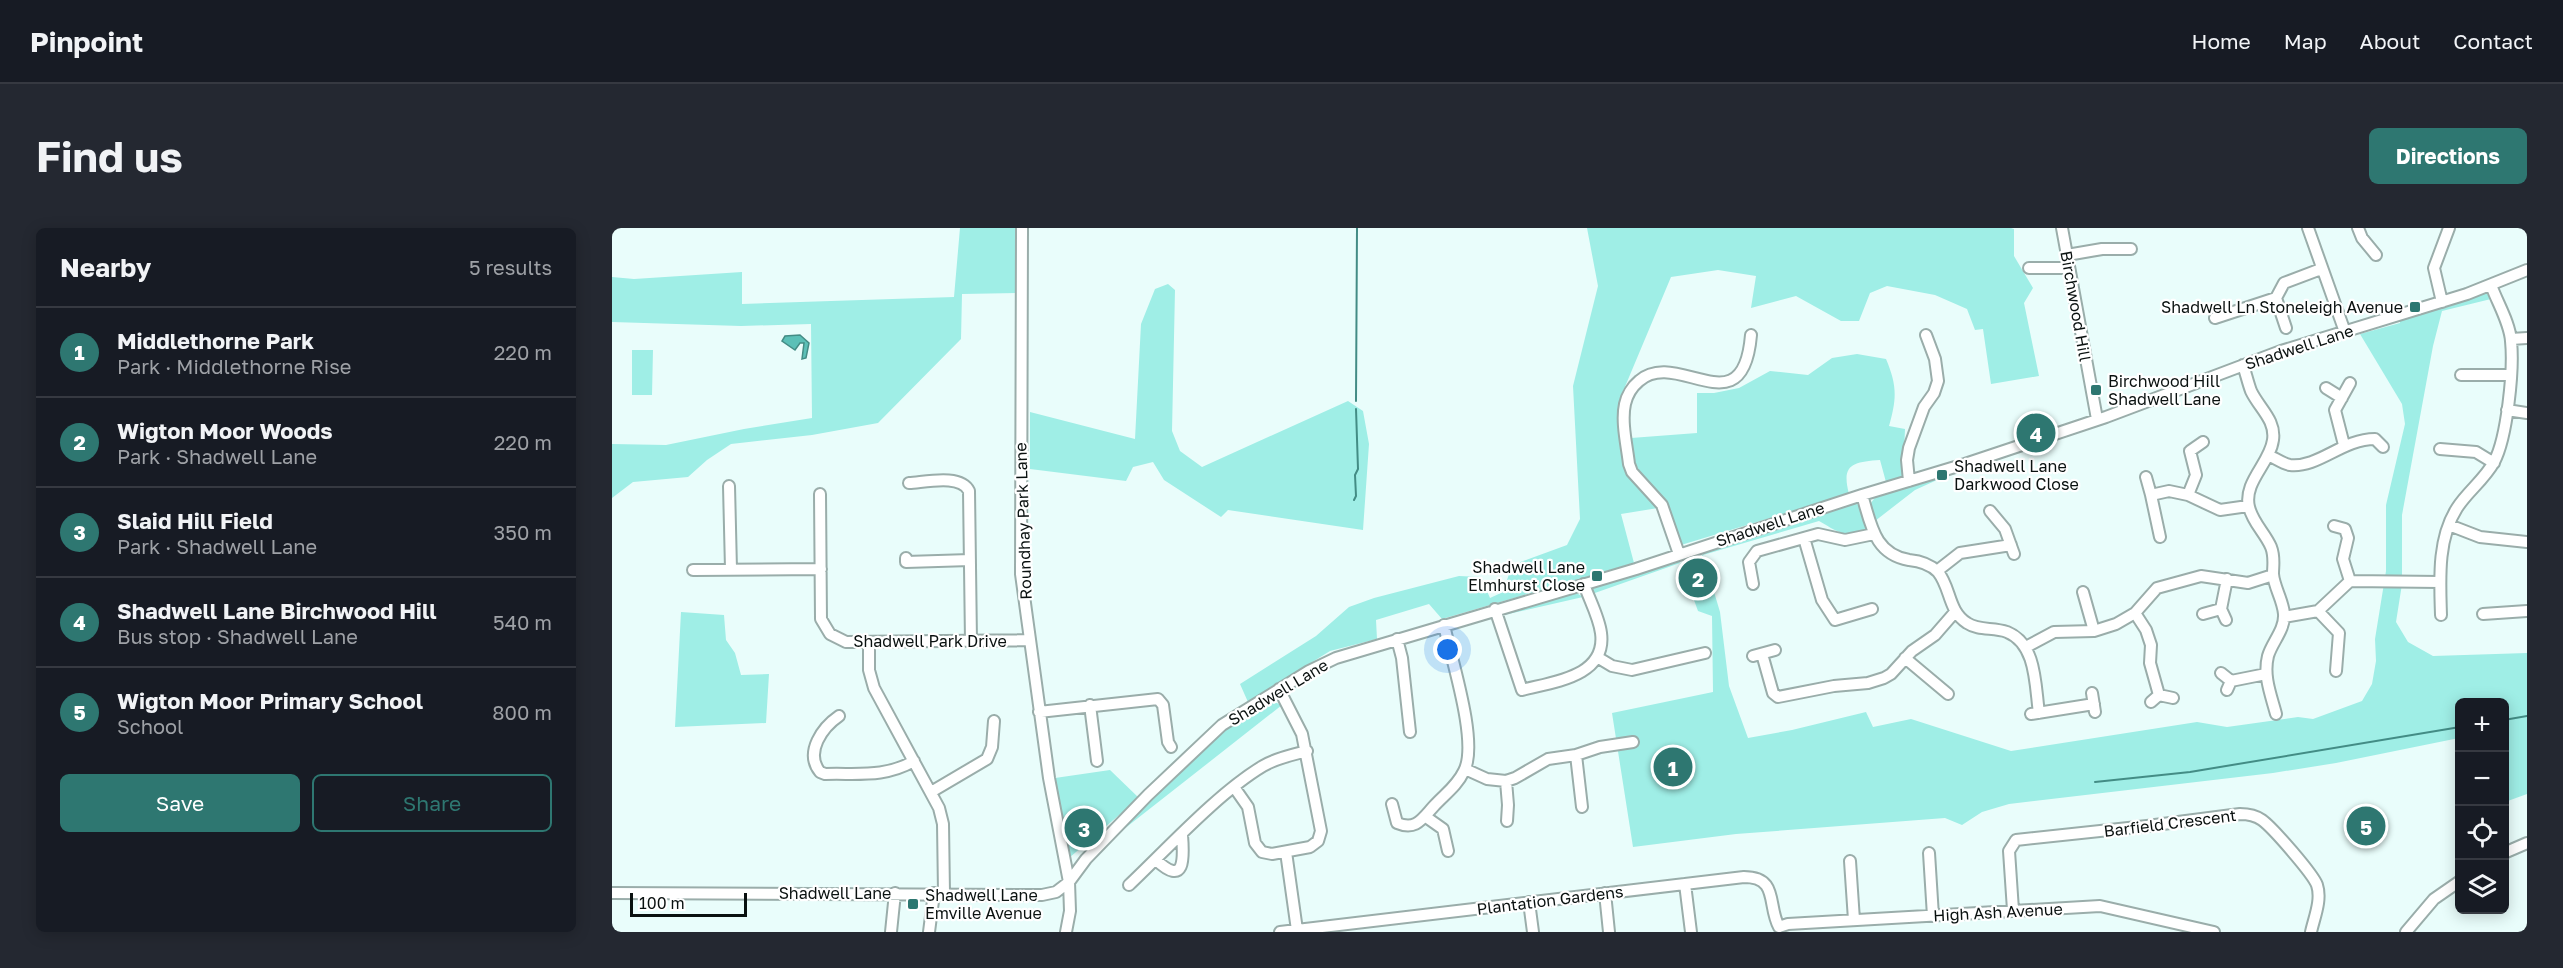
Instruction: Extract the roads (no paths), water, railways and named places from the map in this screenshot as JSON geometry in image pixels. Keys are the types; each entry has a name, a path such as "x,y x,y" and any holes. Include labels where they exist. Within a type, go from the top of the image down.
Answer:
{"street":[{"name":"Roundhay Park Lane","path":"1022,228 1021,574 1039,712 1069,882 1070,911 1066,932"},
{"name":"Birchwood Hill","path":"2062,228 2097,419"},
{"path":"2308,228 2345,332"},
{"path":"2358,228 2362,238 2376,255"},
{"path":"2442,302 2434,268 2449,228"},
{"path":"2067,255 2127,247"},
{"path":"2029,268 2069,268"},
{"path":"2215,318 2276,298 2284,283 2321,269"},
{"name":"Shadwell Lane","path":"612,893 1042,894 1056,892 1069,882 1086,859 1148,795 1222,725 1279,689 1336,658 1495,609 1687,555 1862,495 1909,482 2097,419 2243,365 2442,302 2527,270"},
{"path":"2441,615 2440,582 2444,541 2449,525 2457,508 2494,463 2503,440 2510,375 2511,339 2491,285"},
{"path":"2276,298 2286,328"},
{"path":"1687,555 1662,505 1632,472 1629,464 1625,405 1635,384 1654,372 1680,374 1715,383 1735,377 1744,369 1749,358 1751,335"},
{"path":"1909,482 1907,460 1909,448 1924,408 1934,393 1938,381 1935,358 1926,335"},
{"path":"2511,339 2527,338"},
{"path":"2243,365 2252,393 2272,423 2274,439 2268,455 2252,482 2248,506 2257,526 2271,547 2275,561 2273,575 2282,600 2284,617 2278,637 2268,654 2266,674 2276,714"},
{"path":"2461,375 2510,375"},
{"path":"2344,445 2335,410 2350,383"},
{"path":"2326,388 2342,398"},
{"path":"2507,410 2527,413"},
{"path":"2268,455 2288,465 2308,465 2344,445 2375,439 2383,447"},
{"path":"2188,495 2196,475 2185,450 2203,442"},
{"path":"2440,449 2475,452 2494,463"},
{"path":"2146,477 2160,537"},
{"path":"909,483 957,482 967,488 971,641"},
{"path":"730,486 731,570"},
{"path":"2151,495 2169,491 2188,495 2220,510 2248,506"},
{"name":"Shadwell Park Drive","path":"820,494 821,619 824,627 838,639 846,642 1029,640"},
{"path":"1862,495 1876,541 1889,553 1923,562 1936,571 1942,578 1955,612 1976,627 2007,632 2016,637 2025,647 2032,667 2035,714 2094,703"},
{"path":"1936,571 1960,553 2012,549 2005,529 1990,512"},
{"path":"2449,525 2480,537 2527,542"},
{"path":"2343,527 2348,538 2343,559 2350,581"},
{"path":"1753,584 1749,566 1753,554 1804,538 1826,534 1845,540 1874,534"},
{"path":"1804,538 1822,600 1835,620 1872,609"},
{"path":"906,558 906,562 970,560"},
{"path":"693,570 821,568"},
{"path":"2025,647 2054,632 2094,631 2116,624 2135,614 2157,588 2201,576 2248,583 2273,575"},
{"path":"2226,620 2221,609 2227,579"},
{"path":"2284,617 2319,611 2350,581 2440,582"},
{"path":"1495,609 1522,690 1575,676 1585,670 1597,657 1601,643 1601,632 1584,584"},
{"path":"2083,592 2094,631"},
{"path":"2203,614 2221,609"},
{"path":"2319,611 2339,633 2339,674"},
{"path":"2483,614 2527,611"},
{"path":"1775,650 1758,655 1773,693 1778,697 1834,686 1868,683 1891,674 1905,658 1935,635 1955,612"},
{"path":"2135,614 2149,638 2155,699 2172,698"},
{"path":"1392,804 1394,828 1415,825 1426,818 1457,784 1466,770 1469,748 1467,724 1444,625"},
{"path":"1396,639 1402,658 1410,732"},
{"path":"869,642 871,679 939,808 943,825 939,893 929,932"},
{"path":"1597,657 1612,666 1632,670 1705,653"},
{"path":"1905,658 1948,694"},
{"path":"2221,673 2229,686 2266,674"},
{"path":"1234,787 1248,807 1258,848 1266,854 1310,847 1321,836 1307,751 1296,719 1279,689"},
{"path":"1039,712 1158,699 1163,705 1168,742 1171,747"},
{"path":"1090,705 1096,761"},
{"path":"839,716 820,734 816,742 815,764 819,772 825,774 883,773 899,769 914,760"},
{"path":"931,792 987,759 992,747 994,721"},
{"path":"1466,770 1487,779 1506,781 1548,759 1576,755 1611,744 1633,742"},
{"path":"1129,885 1234,787 1265,765 1307,751"},
{"path":"1576,755 1582,807"},
{"path":"1506,781 1508,805 1506,821"},
{"name":"Barfield Crescent","path":"2013,910 2009,851 2016,840 2251,814 2262,820 2295,856 2317,885 2319,898 2311,932"},
{"path":"1426,818 1443,829 1448,851"},
{"path":"1156,860 1168,870 1175,871 1181,867 1184,861 1182,835"},
{"path":"2509,851 2527,843"},
{"path":"1286,852 1297,930"},
{"path":"1063,853 1072,858 1086,859"},
{"path":"1929,853 1933,916"},
{"path":"1850,861 1854,920"},
{"name":"Plantation Gardens","path":"1280,932 1323,929 1529,902 1755,877 1770,889 1777,930"},
{"path":"1685,884 1691,932"},
{"path":"2406,932 2434,899 2455,884"},
{"path":"891,932 895,893"},
{"path":"1605,893 1609,932"},
{"path":"1529,902 1533,932"},
{"name":"High Ash Avenue","path":"1777,930 1788,924 2100,906 2214,932"}],"waterway":[{"path":"1356,401 1357,228"},
{"path":"1354,500 1356,496 1355,475 1358,469 1356,409"},
{"path":"2509,719 2527,716"},
{"path":"2095,782 2190,772 2455,728"}],"place":[{"name":"Shadwell Ln Stoneleigh Avenue","path":"2415,307"},
{"name":"Birchwood Hill Shadwell Lane","path":"2096,390"},
{"name":"Shadwell Lane Birchwood Hill","path":"2036,433"},
{"name":"Shadwell Lane Darkwood Close","path":"1942,475"},
{"name":"Shadwell Lane Elmhurst Close","path":"1597,576"},
{"name":"Wigton Moor Woods","path":"1698,578"},
{"name":"Middlethorne Park","path":"1673,767"},
{"name":"Wigton Moor Primary School","path":"2366,826"},
{"name":"Slaid Hill Field","path":"1084,828"},
{"name":"Shadwell Lane Emville Avenue","path":"913,904"}]}
